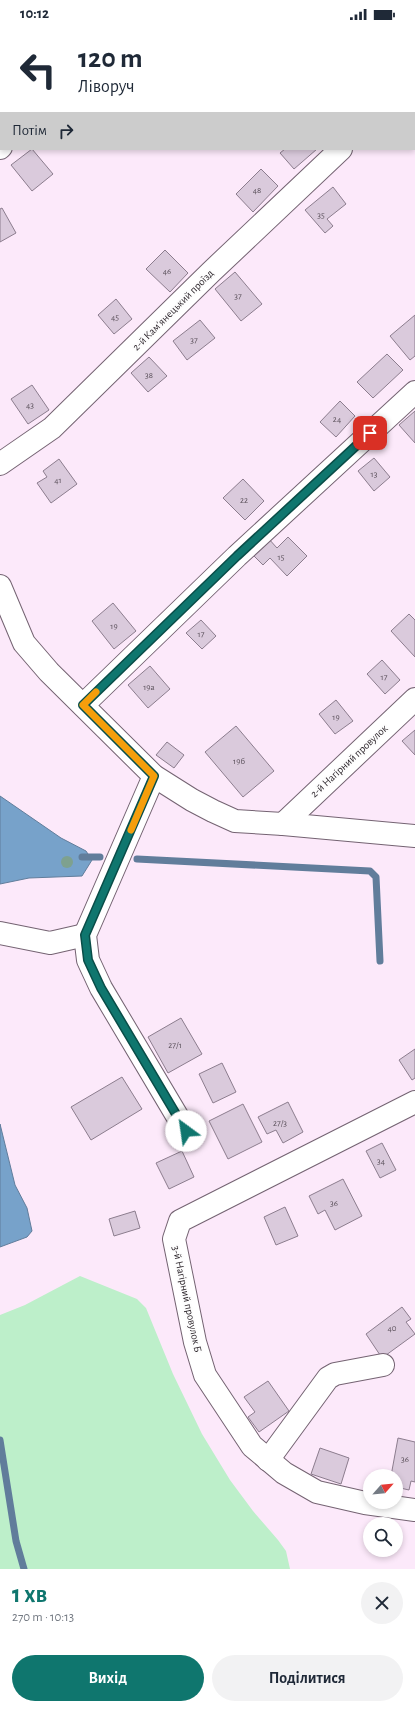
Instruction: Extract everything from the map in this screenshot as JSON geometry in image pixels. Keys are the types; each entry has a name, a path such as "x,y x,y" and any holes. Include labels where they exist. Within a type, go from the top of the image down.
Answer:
{"street":[{"name":"2-й Камʼянецький проїзд","path":"0,464 52,428 211,272 340,150"},
{"path":"83,705 237,556 415,392"},
{"path":"0,586 24,643 49,672 154,776 213,812 236,821 415,836"},
{"name":"2-й Нагірний провулок","path":"283,824 415,699"},
{"path":"154,776 85,935 88,960 101,988 186,1131"},
{"path":"0,933 50,943 85,935"},
{"name":"3-й Нагірний провулок Б","path":"415,1102 180,1221 174,1239 195,1342 205,1374 252,1446 284,1473 317,1492 365,1503 415,1510"},
{"path":"268,1460 328,1378 336,1374 383,1365"}],"green space":[{"path":"80,1276 137,1299 146,1308 173,1374 202,1434 230,1480 286,1551 290,1569 0,1569 0,1315 25,1305"}],"water":[{"path":"0,796 61,838 86,851 92,860 82,876 29,878 0,884"},
{"path":"0,1124 15,1185 27,1208 32,1231 27,1237 0,1247"}],"building":[{"path":"31,150 33,150 53,174 32,191 11,165"},
{"path":"284,150 316,150 294,169 280,153"},
{"path":"261,169 278,186 253,212 236,194"},
{"path":"333,187 346,204 327,219 333,226 325,233 305,210"},
{"path":"2,208 16,233 0,242 0,209"},
{"path":"165,250 188,273 170,292 146,269"},
{"path":"235,272 262,304 241,321 215,289"},
{"path":"116,299 132,319 114,334 98,315"},
{"path":"415,315 415,356 410,360 390,336"},
{"path":"200,320 215,338 187,360 173,341"},
{"path":"387,354 403,370 373,398 357,382"},
{"path":"149,357 167,376 148,392 131,373"},
{"path":"32,385 49,410 28,424 11,399"},
{"path":"340,401 355,416 336,437 320,422"},
{"path":"415,411 415,443 399,425"},
{"path":"374,458 390,477 374,491 358,471"},
{"path":"59,459 77,484 51,503 37,483 47,477 43,471"},
{"path":"243,479 264,501 245,520 223,498"},
{"path":"288,537 307,556 287,576 270,558 263,565 252,554 268,538 277,548"},
{"path":"113,603 136,631 114,649 92,621"},
{"path":"409,614 415,620 415,657 391,631"},
{"path":"201,620 216,636 202,649 186,633"},
{"path":"382,660 400,680 385,694 367,674"},
{"path":"150,666 170,689 148,708 128,685"},
{"path":"336,700 353,721 335,734 319,714"},
{"path":"236,726 274,771 243,797 205,752"},
{"path":"415,730 415,755 402,741"},
{"path":"167,742 184,755 174,768 156,755"},
{"path":"181,1018 202,1054 168,1073 148,1037"},
{"path":"415,1049 415,1078 412,1080 399,1060"},
{"path":"222,1063 236,1092 213,1103 199,1074"},
{"path":"122,1077 142,1109 91,1140 71,1107"},
{"path":"288,1102 303,1132 283,1143 276,1130 267,1134 258,1117"},
{"path":"243,1104 262,1142 228,1159 209,1121"},
{"path":"382,1143 396,1170 380,1178 366,1151"},
{"path":"182,1151 194,1177 169,1189 156,1163"},
{"path":"343,1179 362,1216 335,1230 325,1210 318,1214 309,1196"},
{"path":"285,1207 298,1236 276,1245 264,1217"},
{"path":"135,1211 140,1228 114,1236 109,1219"},
{"path":"402,1307 411,1319 406,1322 415,1334 382,1358 366,1334"},
{"path":"268,1381 289,1411 259,1432 248,1417 255,1412 244,1397"},
{"path":"398,1438 415,1442 415,1482 411,1481 409,1490 403,1489 403,1469 392,1469"},
{"path":"320,1448 349,1458 341,1484 311,1474"}],"waterway":[{"path":"82,857 100,857"},
{"path":"137,859 370,871 376,877 380,961"},
{"path":"0,1440 16,1541 24,1569"}],"slow traffic":[{"path":"96,692 83,705 154,776 131,830"}],"route":[{"path":"186,1131 101,988 88,960 85,935 154,776 83,705 237,556 370,433"}]}
